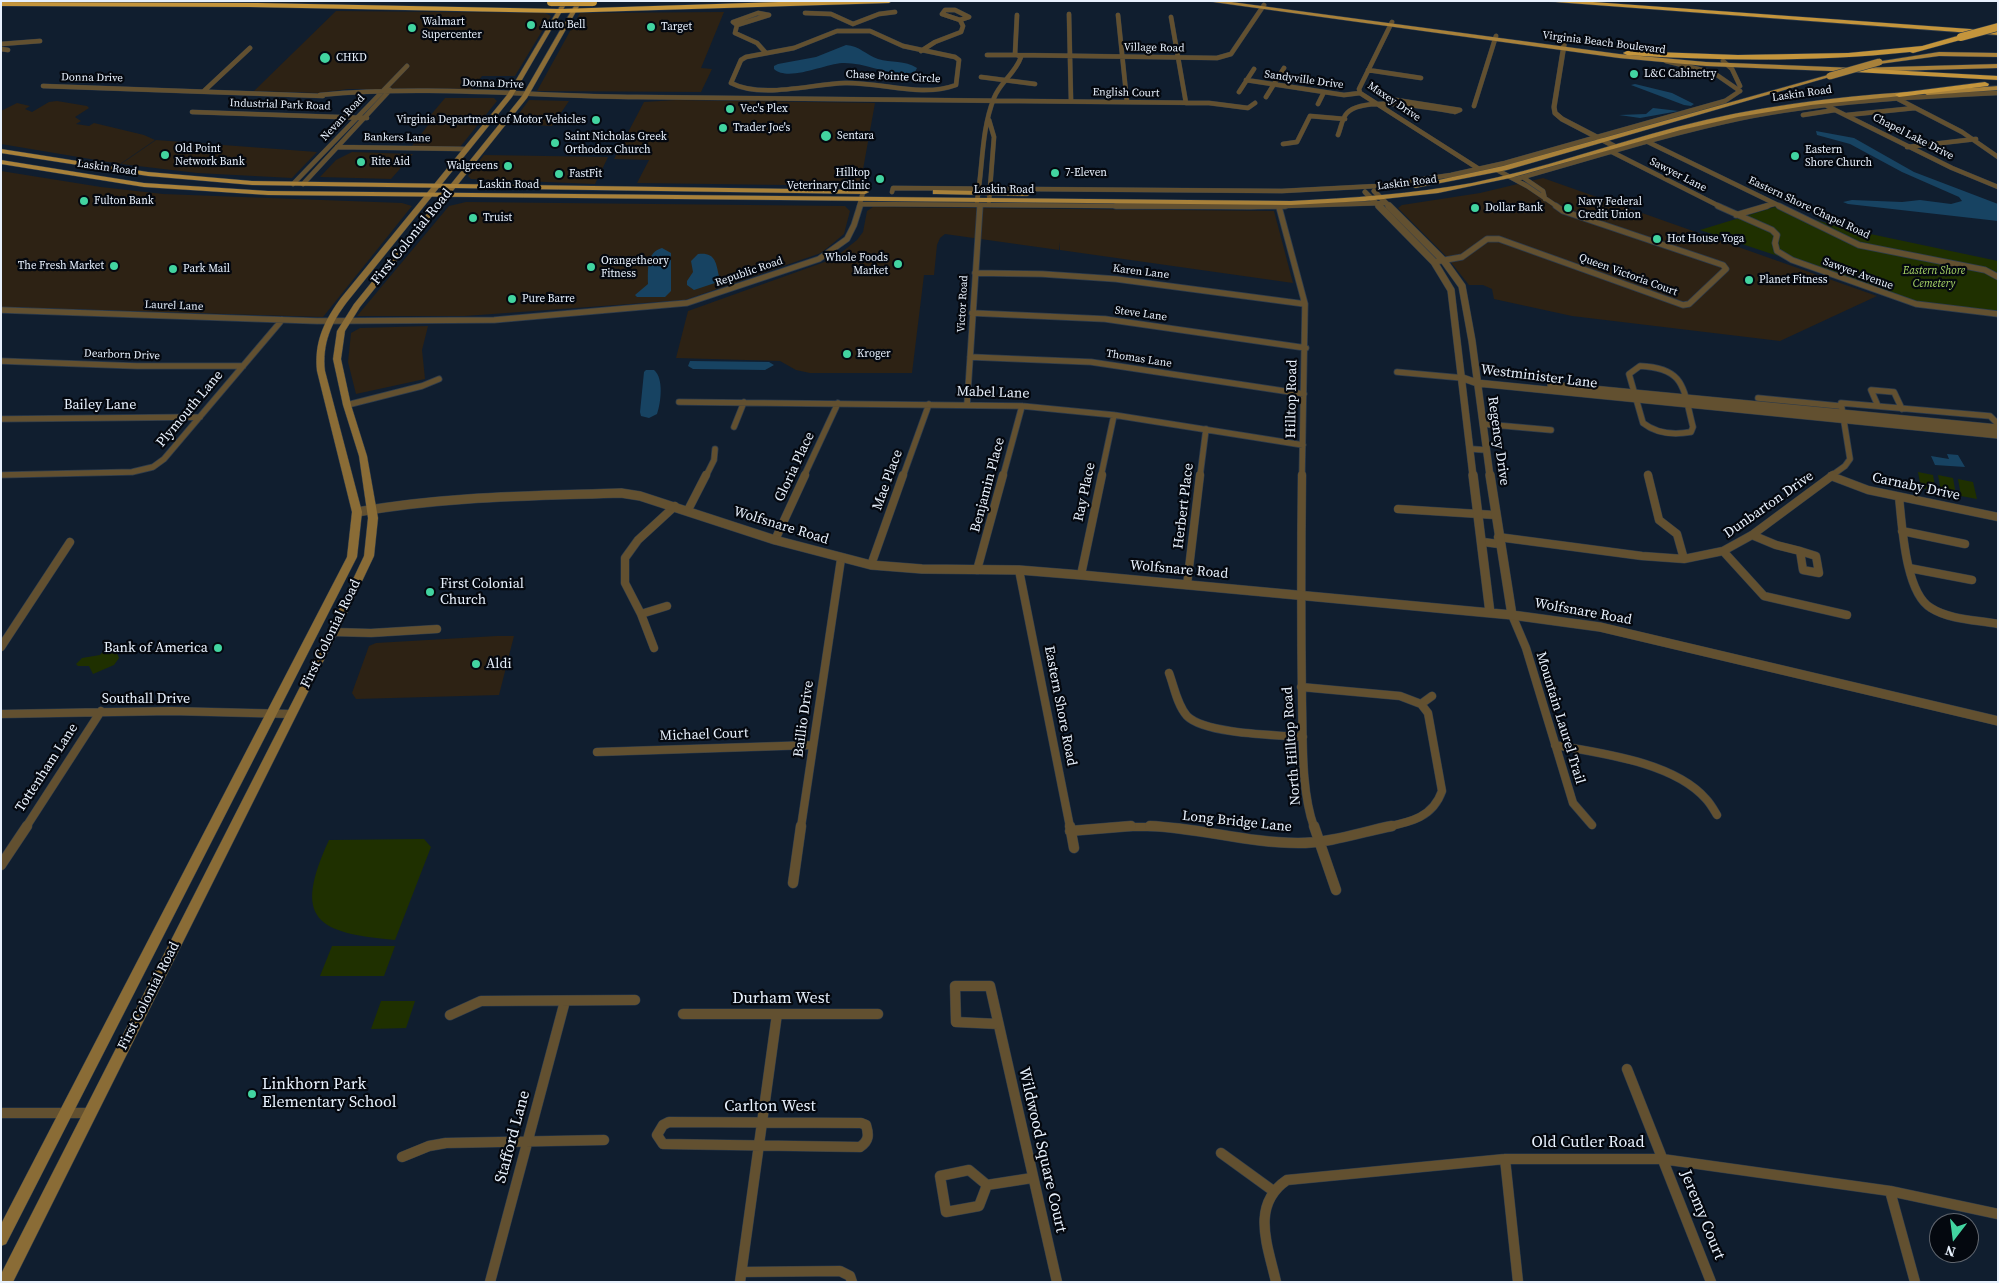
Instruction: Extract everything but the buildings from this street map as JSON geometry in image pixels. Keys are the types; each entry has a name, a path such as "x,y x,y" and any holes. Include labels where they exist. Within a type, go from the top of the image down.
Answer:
{"highway":[{"path":"1,4 250,5 718,1"},
{"path":"250,5 572,11 889,1"},
{"path":"1545,1 1998,33"},
{"path":"1623,1 1998,28"},
{"path":"1879,62 1922,48 1998,28"},
{"path":"1627,53 1702,57 1820,57 1922,48"},
{"path":"1855,70 1998,78"},
{"path":"1898,96 1998,83"}],"main road":[{"name":"First Colonial Road","path":"1,1240 274,713 352,557 357,512 319,360 321,341 329,321 511,94 566,1"},
{"name":"First Colonial Road","path":"5,1282 333,632 368,556 373,508 363,456 347,404 337,354 338,339 346,321 526,95 572,11 580,1"},
{"name":"Virginia Beach Boulevard","path":"1210,1 1666,61 1838,65 1998,62"},
{"name":"Virginia Beach Boulevard","path":"1233,1 1263,7"},
{"path":"542,41 544,47 542,52 548,54"},
{"name":"Virginia Beach Boulevard","path":"1564,47 1725,63 1855,70 1998,66"},
{"path":"534,55 540,56 543,66"},
{"name":"Laskin Road","path":"1,162 109,180 184,189 268,193 428,196 861,198 979,197 990,194 1373,195 1501,169 1600,139 1879,62 1924,55 1998,55"},
{"name":"Laskin Road","path":"990,194 1082,204 1291,203 1440,191 1517,177 1713,120 1824,104 1998,88"},
{"name":"Laskin Road","path":"1,151 156,175 293,184 453,186 861,198 892,192 979,197"}],"street":[{"name":"Village Road","path":"987,55 1228,56 1263,7"},
{"path":"921,51 935,42 961,32 963,26 960,20 941,13 952,10 968,16 960,20"},
{"path":"737,25 769,15 764,12 752,14 734,21 737,25 735,33 757,43 765,52"},
{"path":"805,13 831,14 853,24 879,14 895,12"},
{"path":"1069,14 1071,101"},
{"path":"993,101 997,91 1020,65 1021,57 1017,55 1016,15"},
{"path":"1118,16 1127,102"},
{"path":"1171,17 1180,57 1186,103"},
{"path":"852,31 853,24"},
{"name":"Maxey Drive","path":"1392,24 1359,89 1360,93 1479,169"},
{"name":"Chase Pointe Circle","path":"852,31 874,32 903,46 957,58 959,65 956,85 948,88 924,88 853,83 837,88 760,88 737,87 731,83 743,58 765,52 794,48 827,33 852,31"},
{"path":"1474,106 1496,38"},
{"path":"1,44 40,41"},
{"path":"1564,47 1554,108 1555,113 1562,119 1616,149"},
{"path":"204,91 250,48"},
{"path":"1,49 8,50"},
{"path":"1666,61 1721,75 1730,80 1740,91"},
{"path":"1725,63 1732,69 1740,91"},
{"name":"Nevan Road","path":"303,184 340,148 367,118 384,93 407,66"},
{"name":"Nevan Road","path":"293,184 357,118 413,66"},
{"path":"1266,97 1284,68"},
{"path":"1239,92 1254,69"},
{"path":"1368,70 1421,78"},
{"path":"981,77 1035,84"},
{"name":"Sandyville Drive","path":"1246,80 1344,95 1360,93"},
{"path":"845,99 853,83"},
{"name":"Donna Drive","path":"43,86 320,96 384,93 511,94 624,99 755,97 993,101"},
{"path":"755,97 760,88"},
{"path":"836,99 837,88"},
{"name":"Laskin Road","path":"979,197 1082,204 1279,207 1373,195 1431,179 1600,139 1725,101 1738,95 1740,91"},
{"path":"1318,104 1324,92"},
{"name":"Laskin Road","path":"1898,96 1998,93"},
{"name":"Chapel Lake Drive","path":"1898,96 1916,108 1976,139 1998,158"},
{"path":"1338,135 1351,110 1391,104 1455,112 1460,110 1390,99 1391,104"},
{"name":"English Court","path":"993,101 1214,103 1248,108 1255,103"},
{"name":"Victor Road","path":"967,405 979,197 983,164 983,136 993,101"},
{"name":"Laskin Road","path":"1616,149 1745,118 1824,104"},
{"name":"Chapel Lake Drive","path":"1824,104 1876,129 1907,147 1998,187"},
{"path":"1845,115 1916,108"},
{"path":"1803,115 1835,110"},
{"name":"Industrial Park Road","path":"192,112 367,118"},
{"path":"1283,144 1297,142 1310,116 1345,119"},
{"path":"989,120 994,137 990,194"},
{"path":"1907,147 1976,139"},
{"name":"Eastern Shore Chapel Road","path":"1648,142 1859,245 1985,270 1998,276"},
{"name":"Bankers Lane","path":"330,147 465,149"},
{"name":"Sawyer Lane","path":"1616,149 1736,215"},
{"name":"Queen Victoria Court","path":"1444,261 1466,256 1487,239 1498,239 1683,305 1689,304 1726,269 1723,265 1563,211 1517,177 1501,169"},
{"name":"Laskin Road","path":"979,197 990,194"},
{"name":"Regency Drive","path":"1373,195 1444,261 1462,286 1495,515 1512,615"},
{"name":"Regency Drive","path":"1373,195 1434,262 1451,290 1472,449 1490,613"},
{"name":"Republic Road","path":"443,321 487,320 600,312 687,303 819,259 848,239 856,226 861,198"},
{"path":"1736,215 1774,204"},
{"name":"Hilltop Road","path":"1279,207 1305,304 1306,348 1300,595"},
{"name":"Sawyer Avenue","path":"1736,215 1772,230 1777,235 1775,243 1777,251 1786,258 1916,304 1998,314"},
{"path":"1434,262 1444,261"},
{"name":"Karen Lane","path":"975,273 1042,274 1116,279 1305,304"},
{"name":"Laurel Lane","path":"1,310 282,320 346,321 399,319 443,321"},
{"name":"Steve Lane","path":"972,313 1105,319 1306,348"},
{"name":"Plymouth Lane","path":"1,475 132,472 153,466 164,459 282,320"},
{"name":"Thomas Lane","path":"970,357 1091,362 1304,394"},
{"name":"Dearborn Drive","path":"1,361 137,366 243,366"},
{"path":"1642,365 1664,368 1674,372 1686,402 1693,429 1688,433 1680,434 1658,431 1645,425 1629,374 1642,365"},
{"path":"1397,372 1463,378"},
{"name":"Westminister Lane","path":"1463,378 1998,435"},
{"path":"347,404 422,386 439,379"},
{"path":"1878,406 1871,390 1894,392 1902,409"},
{"path":"1758,398 1841,409 1840,404 1845,403 1990,416 1995,419 1998,426"},
{"name":"Mabel Lane","path":"679,402 1022,406 1114,414 1303,446"},
{"path":"734,427 744,402"},
{"name":"Westminister Lane","path":"1686,402 1841,409 1998,426"},
{"name":"Gloria Place","path":"775,540 838,403"},
{"name":"Mae Place","path":"871,565 929,404"},
{"name":"Benjamin Place","path":"977,570 1022,406"},
{"name":"Dunbarton Drive","path":"1483,542 1499,540 1642,556 1684,558 1723,551 1752,535 1831,476 1850,459 1845,420 1841,409"},
{"name":"Ray Place","path":"1081,575 1114,414"},
{"name":"Bailey Lane","path":"1,419 200,417"},
{"path":"1483,424 1552,430"},
{"name":"Herbert Place","path":"1187,585 1206,429"},
{"path":"688,510 714,460 715,449"},
{"path":"1472,449 1486,450"},
{"path":"1648,474 1659,520 1677,534 1684,558"},
{"name":"Carnaby Drive","path":"1831,476 1868,490 1998,517"},
{"name":"Wolfsnare Road","path":"357,512 373,508 491,497 600,493 640,496 688,510 775,540 841,559 871,565 1019,570 1081,575 1512,615 1600,627 1998,722"},
{"path":"1899,497 1902,531 1909,568 1924,603 1929,607 1998,624"},
{"path":"654,648 641,614 625,583 625,558 638,540 675,506"},
{"path":"1398,509 1495,515"},
{"path":"1902,531 1965,544"},
{"path":"1752,535 1776,545 1800,551"},
{"path":"1,646 70,542"},
{"path":"1723,551 1764,596 1847,615"},
{"name":"Baillio Drive","path":"793,883 841,559"},
{"path":"1909,568 1972,580"},
{"name":"Eastern Shore Road","path":"1019,570 1074,848"},
{"name":"North Hilltop Road","path":"1300,595 1303,737 1308,801 1336,890"},
{"path":"641,614 667,606"},
{"name":"Mountain Laurel Trail","path":"1512,615 1526,648 1573,803 1592,825"},
{"path":"333,632 371,633 437,629"},
{"path":"1169,673 1183,711 1196,722 1227,729 1303,737"},
{"path":"1302,687 1400,696 1421,704 1432,696"},
{"name":"Long Bridge Lane","path":"1070,831 1121,826 1156,826 1279,842 1321,842 1416,820 1426,815 1440,800 1442,791 1435,742 1428,713 1421,704"},
{"name":"Southall Drive","path":"1,714 100,712 291,714"},
{"name":"Tottenham Lane","path":"1,865 100,712"},
{"name":"Michael Court","path":"597,752 812,745"},
{"path":"1555,745 1624,760 1675,777 1700,792 1717,815"},
{"name":"Wildwood Square Court","path":"998,1024 956,1022 955,986 990,986 1057,1282"},
{"path":"450,1016 468,1005 480,1002 635,1000"},
{"name":"Stafford Lane","path":"490,1282 565,1001"},
{"name":"Durham West","path":"683,1014 878,1014"},
{"path":"776,1014 760,1122 741,1277 840,1271 850,1276 852,1282"},
{"name":"Jeremy Court","path":"1627,1068 1712,1282"},
{"path":"1,1113 90,1113"},
{"name":"Carlton West","path":"669,1122 861,1123 866,1126 870,1134 866,1143 860,1147 758,1145 662,1144 657,1135 663,1125 669,1122"},
{"path":"402,1157 429,1146 446,1143 604,1140"},
{"path":"1221,1152 1272,1190 1266,1201 1264,1219 1276,1282"},
{"path":"1505,1159 1518,1282"},
{"name":"Old Cutler Road","path":"1272,1190 1278,1184 1287,1180 1505,1159 1662,1160 1890,1191 1998,1214"},
{"path":"970,1170 987,1185 980,1206 946,1212 940,1176 970,1170"},
{"path":"987,1185 1032,1178"},
{"path":"1890,1191 1915,1282"}],"shaded area":[{"path":"336,11 545,13 551,16 515,76 482,76 472,89 348,89 319,93 254,91"},
{"path":"724,12 701,68 712,69 701,92 537,91 580,13"},
{"path":"445,98 494,98 497,101 460,147 411,147 429,124 424,123"},
{"path":"529,100 569,101 552,126 511,124"},
{"path":"676,100 875,103 860,186 637,183 649,160 614,159 644,102"},
{"path":"57,101 87,106 89,108 75,117 81,121 76,124 89,126 94,123 144,135 155,140 120,164 1,144 1,111 17,103 30,106 25,109 32,112 49,102"},
{"path":"156,140 317,152 292,178 197,173 121,164"},
{"path":"352,152 413,154 391,179 320,177 336,160"},
{"path":"484,155 608,157 595,184 471,179 468,176"},
{"path":"1,171 101,187 163,194 402,203 412,206 323,317 1,307"},
{"path":"1543,178 1877,296 1780,341 1572,316 1494,299 1492,289 1483,285 1469,285 1445,255 1398,208 1402,205 1480,193"},
{"path":"466,202 845,206 850,211 844,234 821,253 685,300 465,316 357,316 449,206"},
{"path":"873,207 1274,211 1293,283 1060,250 1059,242 1059,250 945,234 940,238 937,245 934,275 924,275 912,373 810,373 796,370 780,361 676,358 688,311 833,259 857,240 863,232 867,211"},
{"path":"428,326 422,350 425,379 356,394 348,362 351,333 360,328"},
{"path":"514,636 499,695 356,699 352,693 369,646 376,643"}],"green space":[{"name":"Eastern Shore Cemetery","path":"1775,207 1842,228 1998,261 1998,312 1928,306 1700,230"},
{"path":"1918,472 1933,475 1936,491 1921,488"},
{"path":"1938,475 1953,478 1956,495 1941,492"},
{"path":"1958,479 1973,482 1977,499 1961,496"},
{"path":"108,645 121,645 122,648 117,653 119,658 114,665 93,674 89,666 78,666 76,664 82,658 100,655"},
{"path":"424,839 431,847 395,940 347,933 330,926 319,917 313,905 313,888 318,867 329,840"},
{"path":"332,946 395,946 384,976 320,976"},
{"path":"381,1001 415,1001 406,1028 371,1029"}],"water":[{"path":"846,45 855,47 878,59 908,64 917,68 915,72 897,73 851,63 842,63 788,74 780,73 774,69 774,66 778,64 816,57"},
{"path":"1635,84 1672,93 1694,104 1691,106 1684,105 1631,85"},
{"path":"1653,108 1679,111 1640,118 1619,115 1646,114"},
{"path":"1816,131 1854,138 1914,172 1998,204 1998,221 1843,202 1852,200 1902,202 1920,200 1951,204 1962,201 1959,197 1902,172 1850,144 1817,135"},
{"path":"662,248 671,253 671,291 665,297 637,297 635,295 648,284 648,268 653,253"},
{"path":"698,254 708,255 714,259 719,276 715,283 694,290 687,285 687,281 693,272 691,261"},
{"path":"690,361 769,362 774,365 765,370 693,369 688,366"},
{"path":"646,370 654,370 660,385 660,404 657,414 649,418 641,416 640,412 644,372"},
{"path":"1947,454 1958,455 1965,467 1935,465 1931,456 1949,459"}],"place":[{"name":"Auto Bell","path":"531,25"},
{"name":"Target","path":"651,27"},
{"name":"Walmart Supercenter","path":"412,28"},
{"name":"CHKD","path":"325,58"},
{"name":"L&C Cabinetry","path":"1634,74"},
{"name":"Vec's Plex","path":"730,109"},
{"name":"Virginia Department of Motor Vehicles","path":"596,120"},
{"name":"Trader Joe's","path":"723,128"},
{"name":"Sentara","path":"826,136"},
{"name":"Saint Nicholas Greek Orthodox Church","path":"555,143"},
{"name":"Old Point Network Bank","path":"165,155"},
{"name":"Eastern Shore Church","path":"1795,156"},
{"name":"Rite Aid","path":"361,162"},
{"name":"Walgreens","path":"508,166"},
{"name":"7-Eleven","path":"1055,173"},
{"name":"FastFit","path":"559,174"},
{"name":"Hilltop Veterinary Clinic","path":"880,179"},
{"name":"Fulton Bank","path":"84,201"},
{"name":"Dollar Bank","path":"1475,208"},
{"name":"Navy Federal Credit Union","path":"1568,208"},
{"name":"Truist","path":"473,218"},
{"name":"Hot House Yoga","path":"1657,239"},
{"name":"Whole Foods Market","path":"898,264"},
{"name":"The Fresh Market","path":"114,266"},
{"name":"Orangetheory Fitness","path":"591,267"},
{"name":"Park Mail","path":"173,269"},
{"name":"Planet Fitness","path":"1749,280"},
{"name":"Pure Barre","path":"512,299"},
{"name":"Kroger","path":"847,354"},
{"name":"First Colonial Church","path":"430,592"},
{"name":"Bank of America","path":"218,648"},
{"name":"Aldi","path":"476,664"},
{"name":"Linkhorn Park Elementary School","path":"252,1094"}]}
